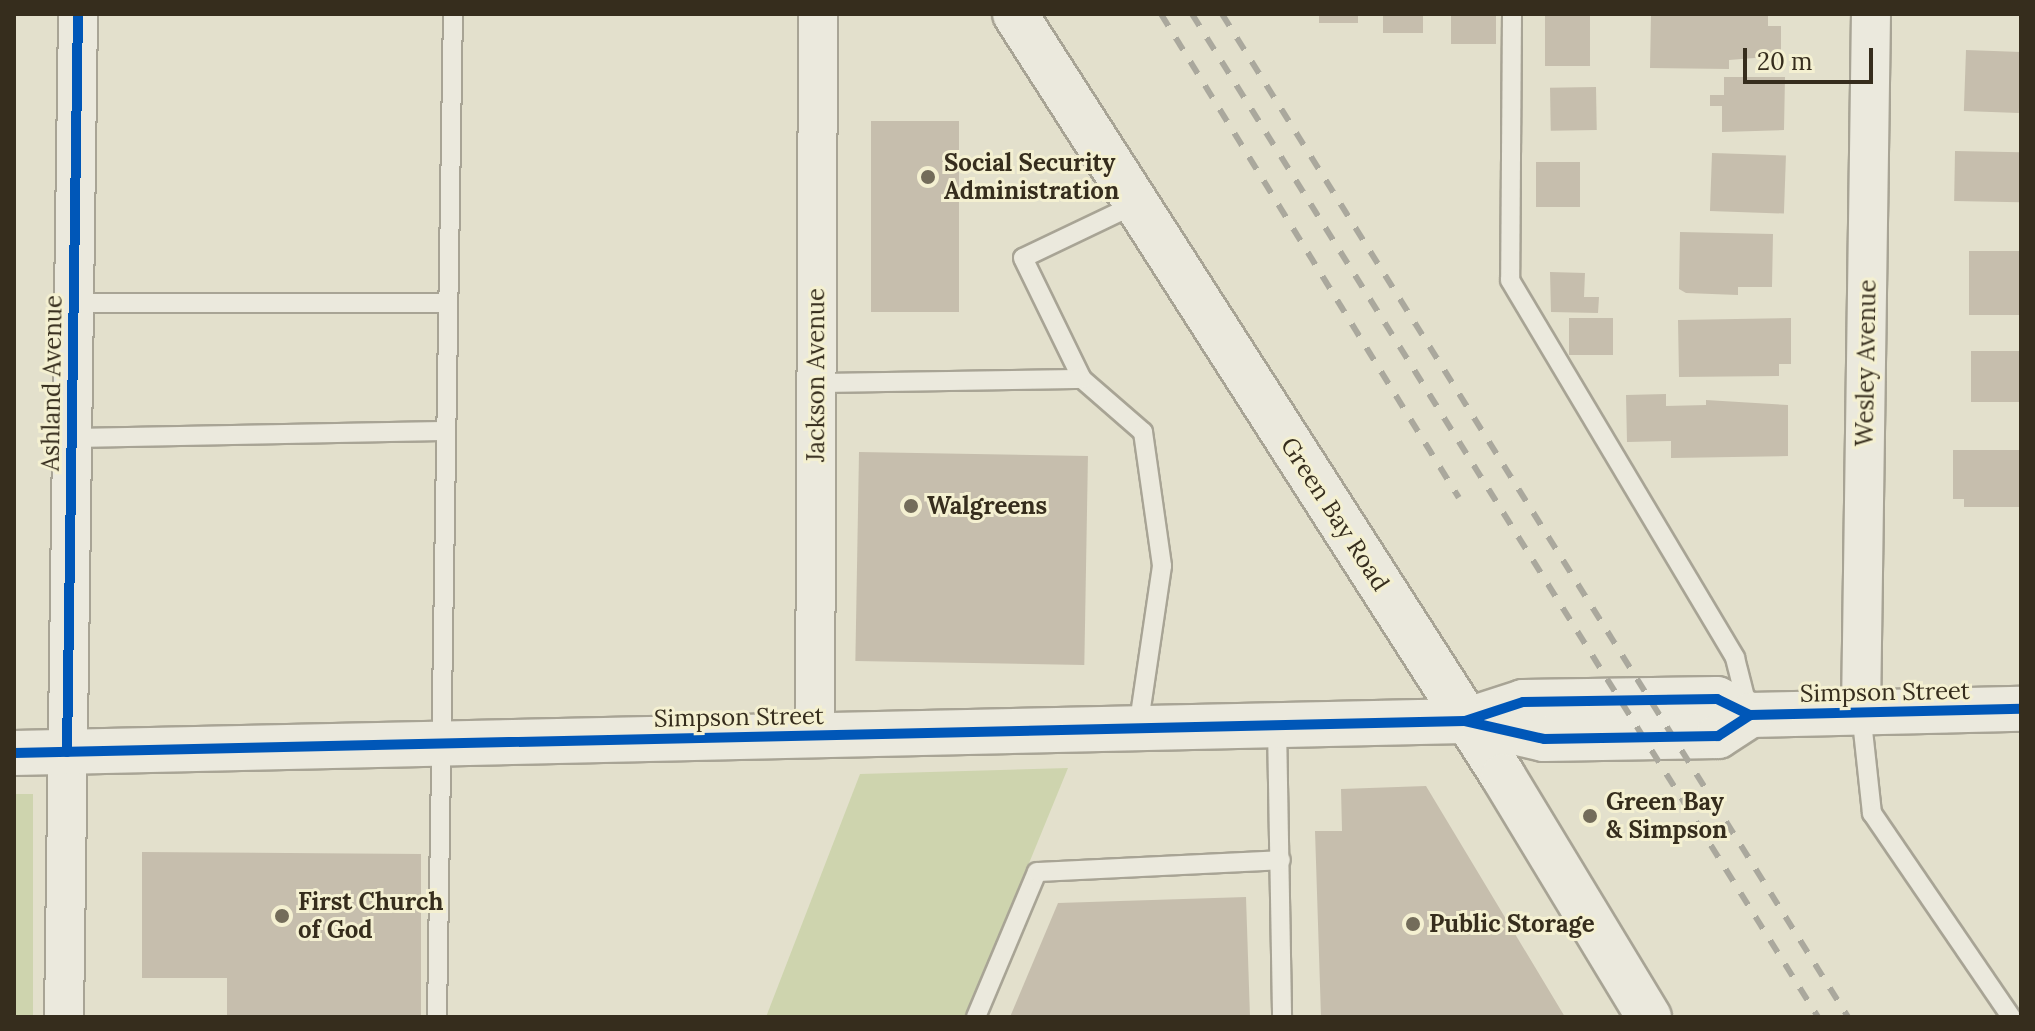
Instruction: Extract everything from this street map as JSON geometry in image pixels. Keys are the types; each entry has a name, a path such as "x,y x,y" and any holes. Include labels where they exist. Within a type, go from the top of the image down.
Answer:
{"street":[{"name":"Ashland Avenue","path":"64,1017 78,14"},
{"name":"Jackson Avenue","path":"815,736 818,14"},
{"name":"Green Bay Road","path":"1015,14 1465,721 1649,1017"},
{"name":"Wesley Avenue","path":"1861,712 1871,14"},
{"name":"Simpson Street","path":"14,753 1465,721 1538,702 1717,699 1750,715 2021,709"}],"lane":[{"path":"437,1017 453,14"},
{"path":"1512,14 1510,280 1735,658 1750,715"},
{"path":"1136,204 1023,258 1082,379 1143,432 1162,566 1138,728"},
{"path":"72,303 448,303"},
{"path":"816,383 1082,379"},
{"path":"71,438 446,431"},
{"path":"1861,712 1872,813 2011,1017"},
{"path":"1277,726 1282,1017"},
{"path":"976,1017 1037,872 1281,860"}],"green space":[{"path":"1068,768 966,1017 766,1017 860,774"},
{"path":"14,794 33,794 33,1017 14,1017"}],"building":[{"path":"1319,14 1358,14 1358,23 1319,23"},
{"path":"1383,14 1423,14 1423,33 1383,33"},
{"path":"1451,14 1496,14 1496,44 1451,44"},
{"path":"1545,14 1590,14 1590,66 1545,66"},
{"path":"1651,14 1768,14 1768,26 1781,26 1781,56 1729,60 1729,69 1650,68"},
{"path":"1966,50 2021,52 2019,113 1964,111"},
{"path":"1724,77 1785,77 1784,130 1722,132 1722,106 1710,106 1710,95 1724,95"},
{"path":"1596,87 1597,130 1551,131 1550,88"},
{"path":"871,121 959,121 959,312 871,312"},
{"path":"1955,151 2021,152 2020,202 1954,201"},
{"path":"1712,153 1786,156 1784,214 1710,211"},
{"path":"1536,162 1580,162 1580,207 1536,207"},
{"path":"1680,232 1773,234 1772,287 1738,287 1738,295 1686,293 1679,289"},
{"path":"1969,251 2021,251 2021,315 1969,315"},
{"path":"1550,272 1585,273 1584,297 1599,297 1598,313 1551,312"},
{"path":"1569,318 1613,318 1613,355 1569,355"},
{"path":"1791,318 1791,364 1779,364 1779,376 1679,377 1678,320"},
{"path":"1971,351 2021,351 2021,402 1971,402"},
{"path":"1666,394 1666,406 1706,405 1706,400 1788,405 1788,456 1671,458 1671,441 1627,442 1626,395"},
{"path":"1953,450 2021,450 2021,507 1964,507 1964,499 1953,499"},
{"name":"Walgreens","path":"859,452 1088,456 1084,665 855,661"},
{"name":"Public Storage","path":"1426,786 1565,1017 1321,1017 1315,831 1342,831 1341,789"},
{"name":"First Church of God","path":"142,852 421,854 421,1017 227,1017 227,978 142,978"},
{"path":"1246,897 1250,1017 1010,1017 1058,903"}],"railway":[{"path":"1161,14 1459,498"},
{"path":"1192,14 1818,1017"},
{"path":"1222,14 1848,1017"}],"cycle path":[{"path":"67,752 78,14"},
{"path":"1465,721 1523,702 1717,699 1750,715 2021,709"},
{"path":"14,753 1465,721 1544,739 1718,736 1750,715"}],"place":[{"name":"Social Security Administration","path":"928,177"},
{"name":"Walgreens","path":"911,506"},
{"name":"Green Bay & Simpson","path":"1590,816"},
{"name":"First Church of God","path":"282,916"},
{"name":"Public Storage","path":"1413,924"}]}
